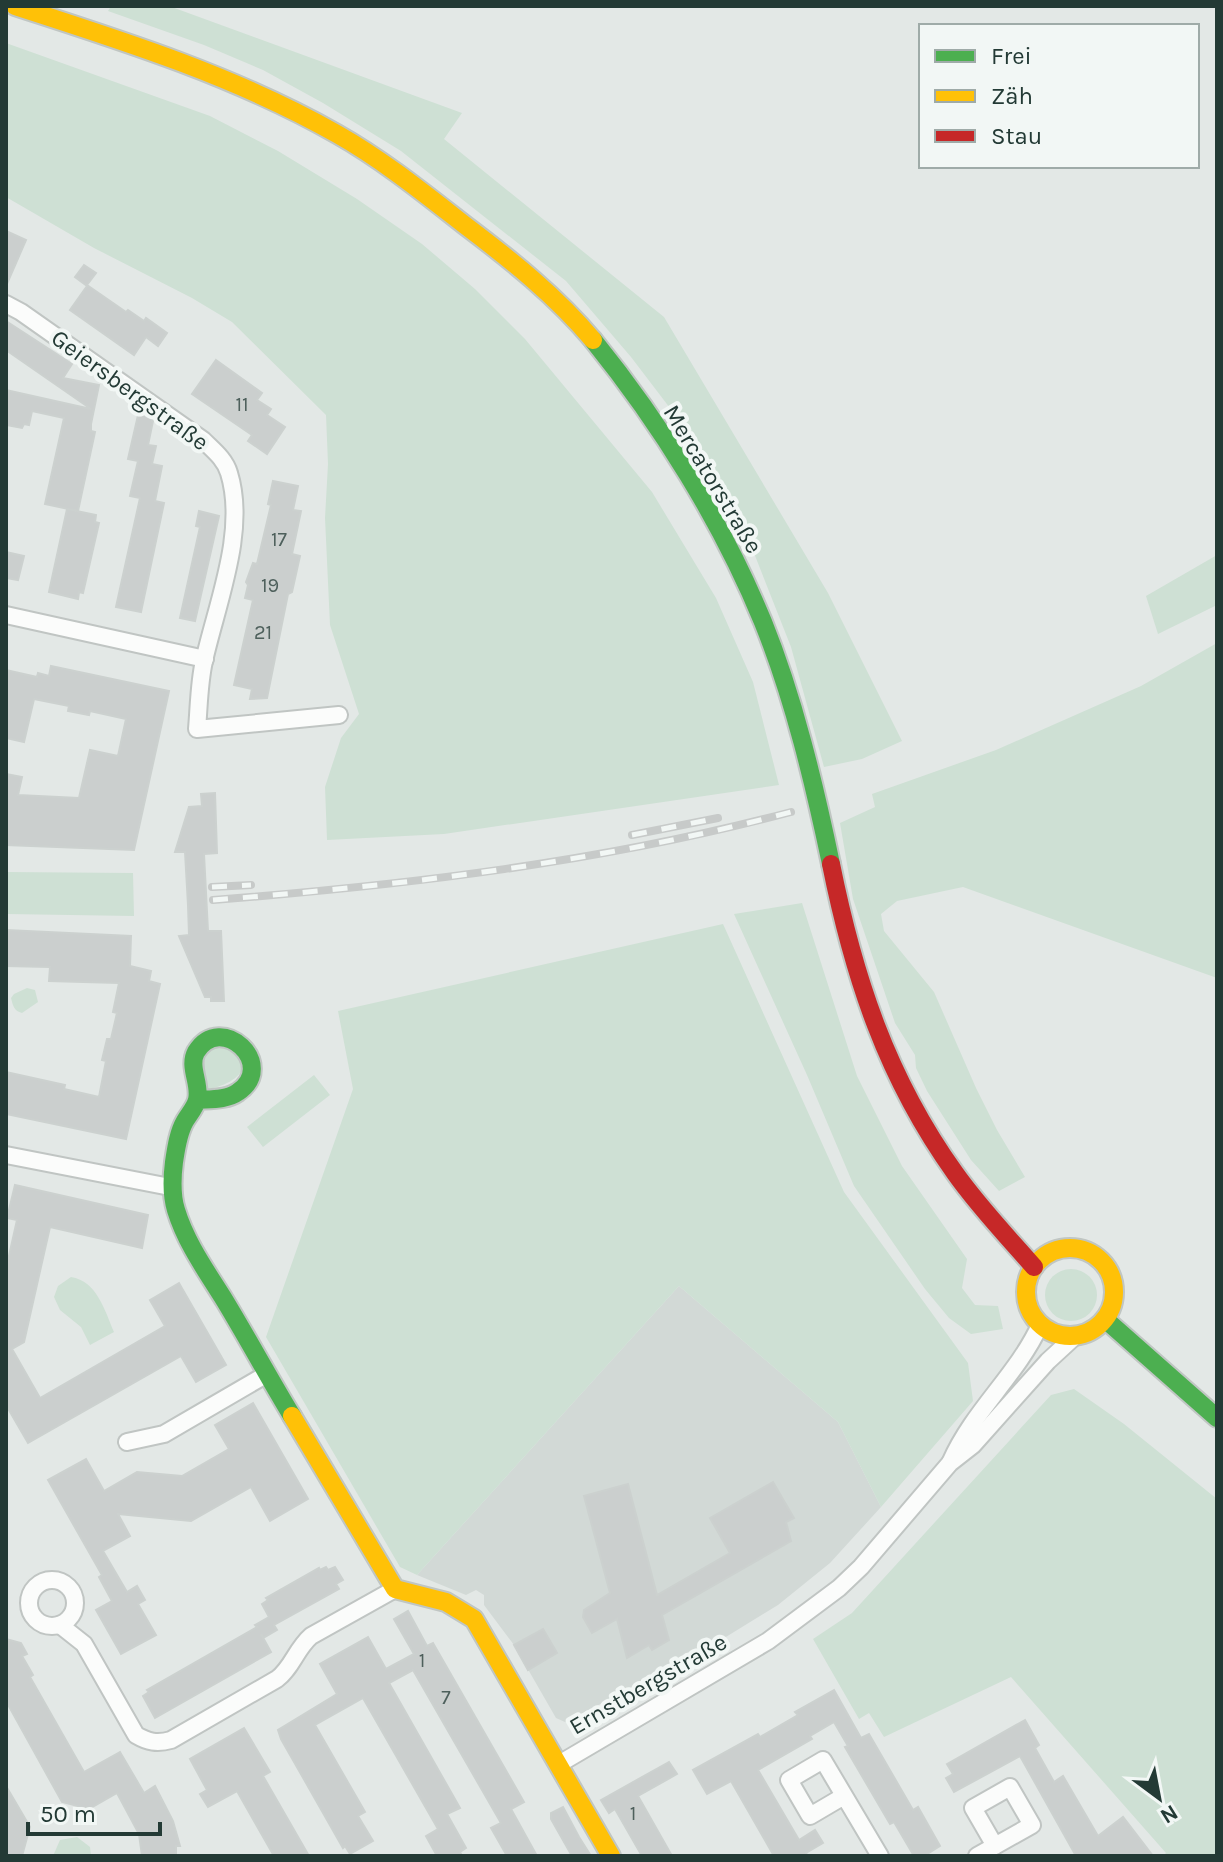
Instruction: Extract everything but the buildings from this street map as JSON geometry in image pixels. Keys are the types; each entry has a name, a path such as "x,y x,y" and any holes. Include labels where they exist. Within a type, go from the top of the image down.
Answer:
{"main road":[{"name":"Mercatorstraße","path":"15,6 172,60 323,126 395,171 451,214 515,264 579,324 626,384 689,477 745,578 788,695 823,825 855,967 900,1081 932,1138 975,1200 1034,1267"},
{"path":"197,1100 182,1126 170,1187 177,1213 267,1374 395,1589"},
{"path":"1058,1249 1090,1252 1103,1261 1112,1275 1115,1290 1113,1306 1106,1320 1088,1334 1073,1338 1052,1334 1040,1325 1028,1306 1025,1291 1034,1267 1045,1255 1058,1249"},
{"path":"1106,1320 1217,1418"},
{"name":"Ernstbergstraße","path":"395,1589 446,1602 474,1619 559,1764"},
{"path":"559,1764 611,1856"}],"street":[{"name":"Geiersbergstraße","path":"6,304 203,440 223,460 235,495 236,521 205,659 197,729 339,715"},
{"path":"6,615 205,659"},
{"path":"6,1155 170,1187"},
{"name":"Ernstbergstraße","path":"950,1463 961,1437 1030,1347 1040,1325"},
{"name":"Ernstbergstraße","path":"559,1764 768,1641 839,1588 861,1567 950,1463 973,1445 1048,1361 1073,1338"},
{"path":"127,1442 164,1434 267,1374"},
{"path":"60,1625 84,1644 136,1735 147,1741 162,1743 277,1679 285,1673 300,1645 311,1636 395,1589"},
{"path":"844,1796 880,1856"},
{"path":"977,1856 995,1846"}],"shaded area":[{"path":"679,1286 838,1422 881,1507 830,1563 778,1605 695,1656 565,1722 556,1718 514,1645 484,1605 484,1595 476,1590 466,1595 417,1575"}],"green space":[{"path":"111,6 169,6 462,113 444,139 664,317 828,593 902,741 862,759 824,767 791,647 752,548 676,416 566,281 401,151 323,103 263,70 108,11"},
{"path":"6,43 210,116 278,151 357,199 422,244 475,289 525,339 652,492 716,598 753,682 779,785 444,834 327,840 325,787 341,738 359,714 330,625 325,518 328,464 326,415 232,322 6,197"},
{"path":"1217,555 1217,605 1158,634 1146,596"},
{"path":"1217,643 1217,978 963,887 897,901 881,914 884,931 934,992 976,1088 1025,1177 999,1191 971,1160 927,1091 916,1068 915,1055 895,1023 853,899 840,823 875,807 872,794 996,750 1141,686"},
{"path":"6,872 133,873 134,916 6,914"},
{"path":"802,903 857,1076 902,1166 967,1259 962,1288 975,1305 998,1306 1003,1329 971,1334 949,1318 925,1289 854,1186 734,914"},
{"path":"723,924 844,1192 968,1363 973,1401 881,1507 838,1422 679,1286 417,1575 400,1567 266,1337 353,1089 338,1011"},
{"path":"27,988 35,990 38,1002 22,1013 14,1008 11,998"},
{"path":"225,1045 236,1052 243,1066 228,1083 208,1089 204,1061 211,1051"},
{"path":"314,1075 330,1095 263,1147 247,1127"},
{"path":"1071,1269 1089,1277 1097,1295 1089,1313 1071,1321 1053,1313 1045,1295 1053,1277"},
{"path":"71,1277 94,1291 114,1332 90,1345 81,1327 60,1310 54,1297 58,1286"},
{"path":"1074,1389 1124,1424 1217,1499 1217,1856 1163,1856 1166,1853 1011,1677 884,1737 869,1713 859,1719 813,1639 852,1613 1051,1395"},
{"path":"77,1837 90,1847 91,1856 53,1856 60,1840"}],"railway":[{"path":"213,900 432,879 577,858 720,830 791,812"},
{"path":"632,835 718,818"},
{"path":"212,887 251,885"}],"traffic: fast":[{"path":"593,340 666,440 709,511 747,585 794,711 831,864"},
{"path":"197,1100 229,1096 249,1081 252,1069 249,1057 241,1046 219,1037 207,1041 196,1052 193,1064 197,1100 178,1141 173,1198 191,1246 292,1416"},
{"path":"1106,1320 1217,1418"}],"traffic: slow":[{"path":"15,6 220,78 337,134 403,178 500,252 548,294 593,340"},
{"path":"1061,1248 1079,1248 1095,1255 1107,1267 1114,1283 1114,1292 1114,1301 1107,1317 1095,1329 1079,1336 1061,1336 1045,1329 1033,1317 1026,1301 1026,1283 1033,1267 1045,1255 1061,1248"},
{"path":"292,1416 395,1589 446,1602 474,1619 611,1856"}],"traffic: jam":[{"path":"831,864 862,987 910,1101 964,1186 1034,1267"}]}
